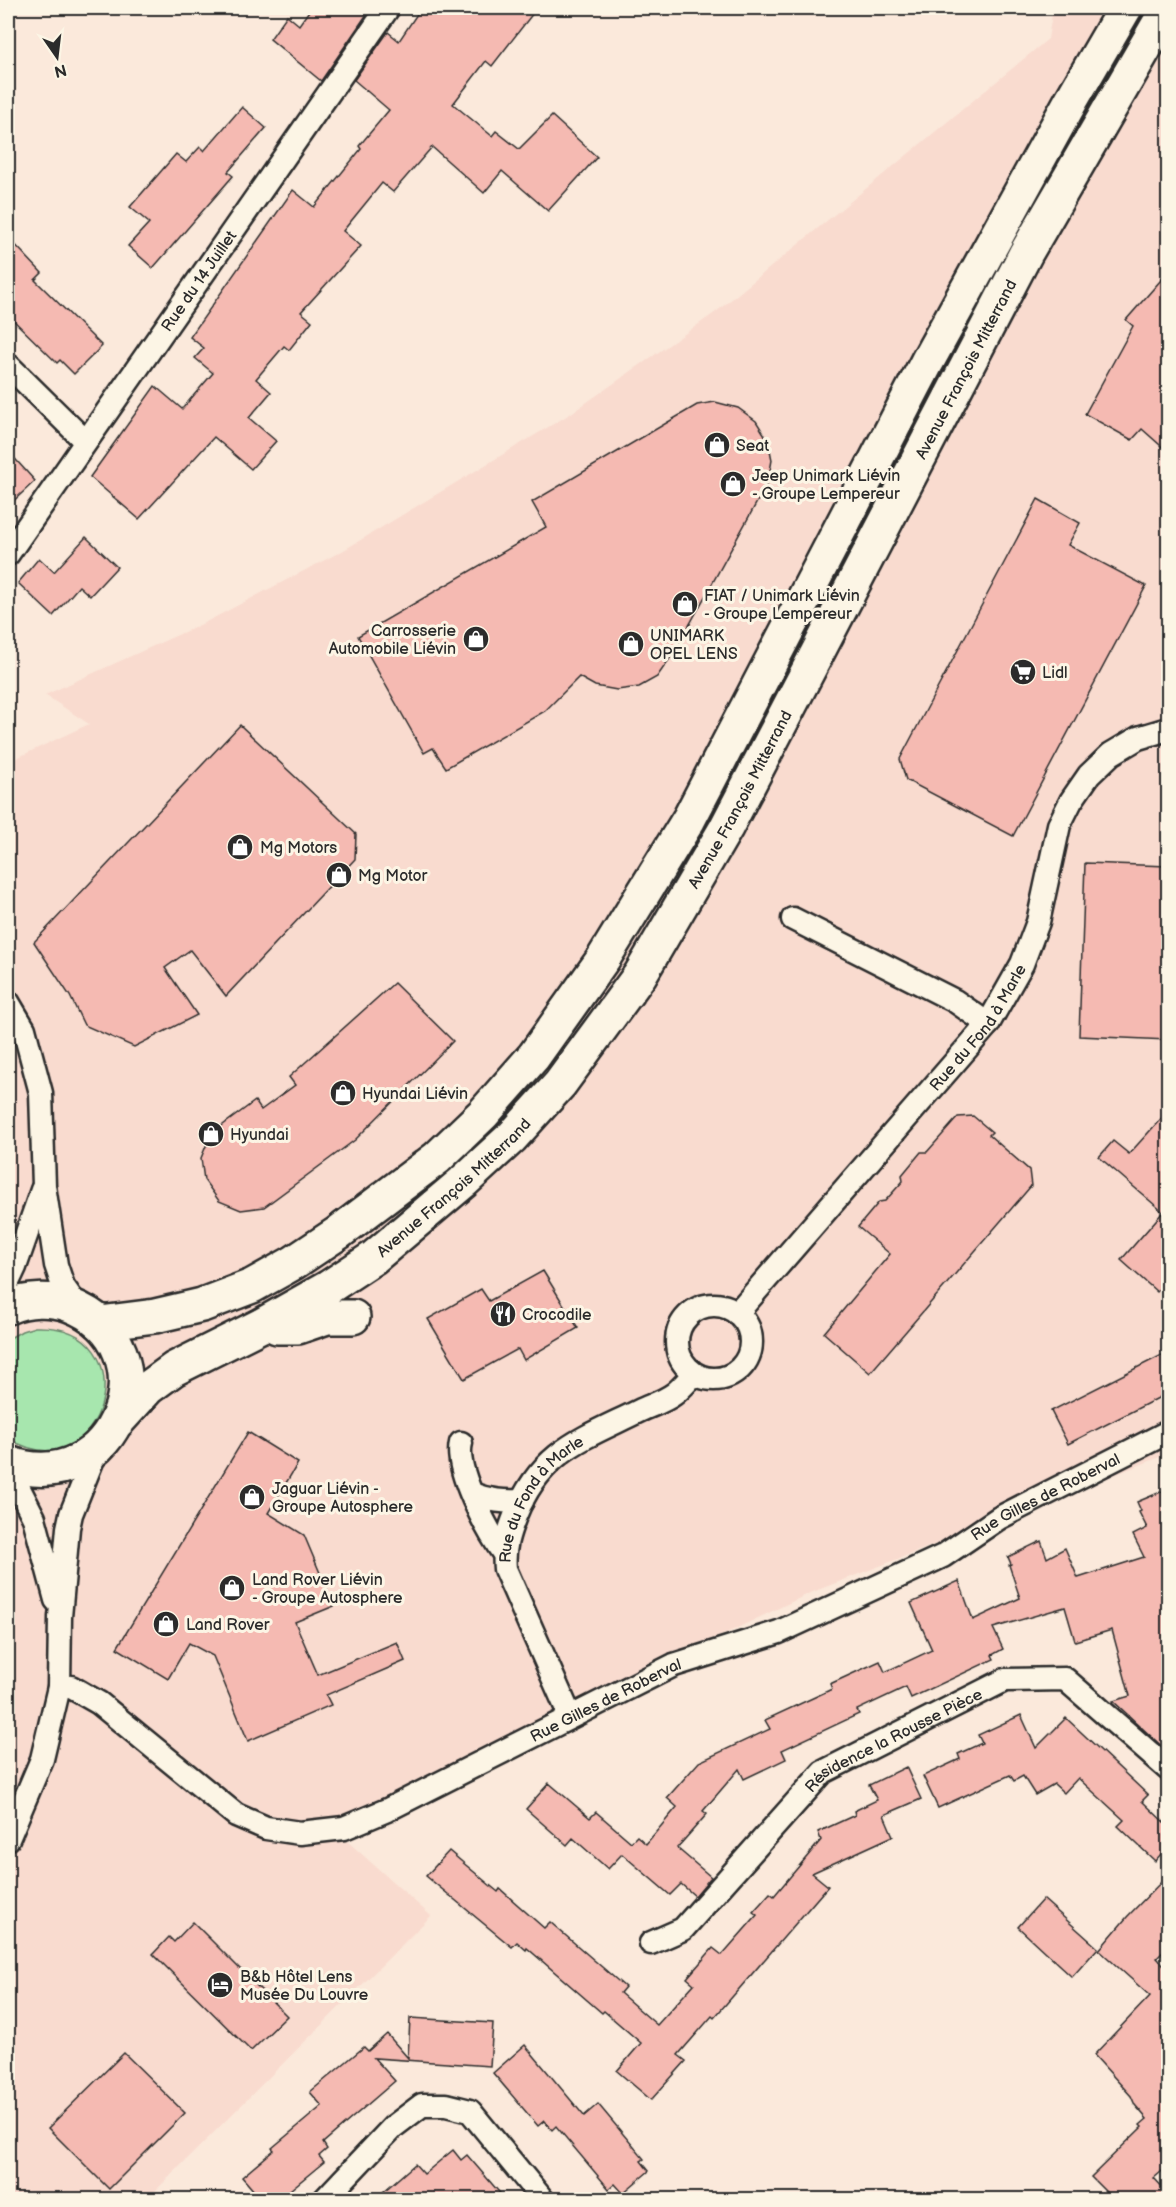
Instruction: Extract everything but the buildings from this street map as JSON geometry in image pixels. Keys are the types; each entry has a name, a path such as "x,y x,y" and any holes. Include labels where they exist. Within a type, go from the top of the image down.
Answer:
{"main road":[{"name":"Avenue François Mitterrand","path":"89,1316 155,1316 202,1305 252,1286 293,1263 338,1233 437,1158 483,1114 534,1056 603,959 689,819 927,362 1072,99 1125,8"},
{"name":"Avenue François Mitterrand","path":"97,1449 109,1436 118,1421 148,1388 174,1369 260,1326 373,1258 512,1137 560,1084 640,975 726,828 1026,253 1168,8"},
{"path":"8,1307 24,1302 52,1300 89,1316 113,1340 122,1359 126,1380 124,1401 118,1421"},
{"path":"260,1326 298,1327 327,1317 352,1317"},
{"path":"8,1465 29,1469 53,1469 77,1462 97,1449"}],"street":[{"name":"Rue du 14 Juillet","path":"8,554 388,8"},
{"path":"8,365 86,441"},
{"name":"Rue du Fond à Marle","path":"737,1313 988,1024 1022,964 1034,933 1059,825 1071,801 1089,775 1111,754 1138,738 1168,729"},
{"path":"793,919 955,1001 988,1024"},
{"path":"8,1002 24,1029 41,1093 44,1186 56,1265 63,1286 89,1316"},
{"path":"8,1282 44,1186"},
{"path":"703,1306 727,1307 745,1321 752,1342 750,1354 745,1364 737,1372 716,1380 694,1374 679,1354 677,1342 679,1330 684,1320 693,1311 703,1306"},
{"name":"Rue du Fond à Marle","path":"570,1716 505,1569 506,1539 522,1501 539,1471 555,1456 580,1440 675,1394 694,1374"},
{"name":"Rue Gilles de Roberval","path":"59,1687 71,1687 99,1703 236,1815 266,1828 300,1833 344,1828 387,1810 674,1665 779,1632 943,1556 999,1518 1168,1431"},
{"path":"461,1443 460,1461 472,1494 490,1534 504,1554"},
{"path":"8,1839 42,1759 59,1687 60,1617 71,1514 97,1449"},
{"path":"8,1465 34,1518 60,1617"},
{"path":"472,1494 503,1502 522,1501"},
{"name":"Résidence la Rousse Pièce","path":"651,1943 683,1929 823,1772 1005,1680 1065,1679 1168,1768"},
{"path":"324,2199 393,2127 422,2104 446,2105 470,2111 543,2199"}],"shaded area":[{"path":"1053,8 1168,8 1168,1454 810,1593 345,1816 346,1840 431,1916 147,2199 8,2199 8,762 89,724 45,695 204,623 344,550 570,414 716,312 1048,39"}],"green space":[{"path":"35,1327 72,1333 94,1351 104,1376 102,1404 90,1428 69,1445 42,1450 8,1438 8,1339"}],"place":[{"name":"Seat","path":"717,445"},
{"name":"Jeep Unimark Liévin - Groupe Lempereur","path":"733,484"},
{"name":"FIAT / Unimark Liévin - Groupe Lempereur","path":"685,604"},
{"name":"Carrosserie Automobile Liévin","path":"476,639"},
{"name":"UNIMARK OPEL LENS","path":"631,644"},
{"name":"Lidl","path":"1023,672"},
{"name":"Mg Motors","path":"240,847"},
{"name":"Mg Motor","path":"339,875"},
{"name":"Hyundai Liévin","path":"343,1093"},
{"name":"Hyundai","path":"211,1134"},
{"name":"Crocodile","path":"503,1314"},
{"name":"Jaguar Liévin - Groupe Autosphere","path":"252,1497"},
{"name":"Land Rover Liévin - Groupe Autosphere","path":"232,1588"},
{"name":"Land Rover","path":"166,1624"},
{"name":"B&b Hôtel Lens Musée Du Louvre","path":"220,1985"}]}
